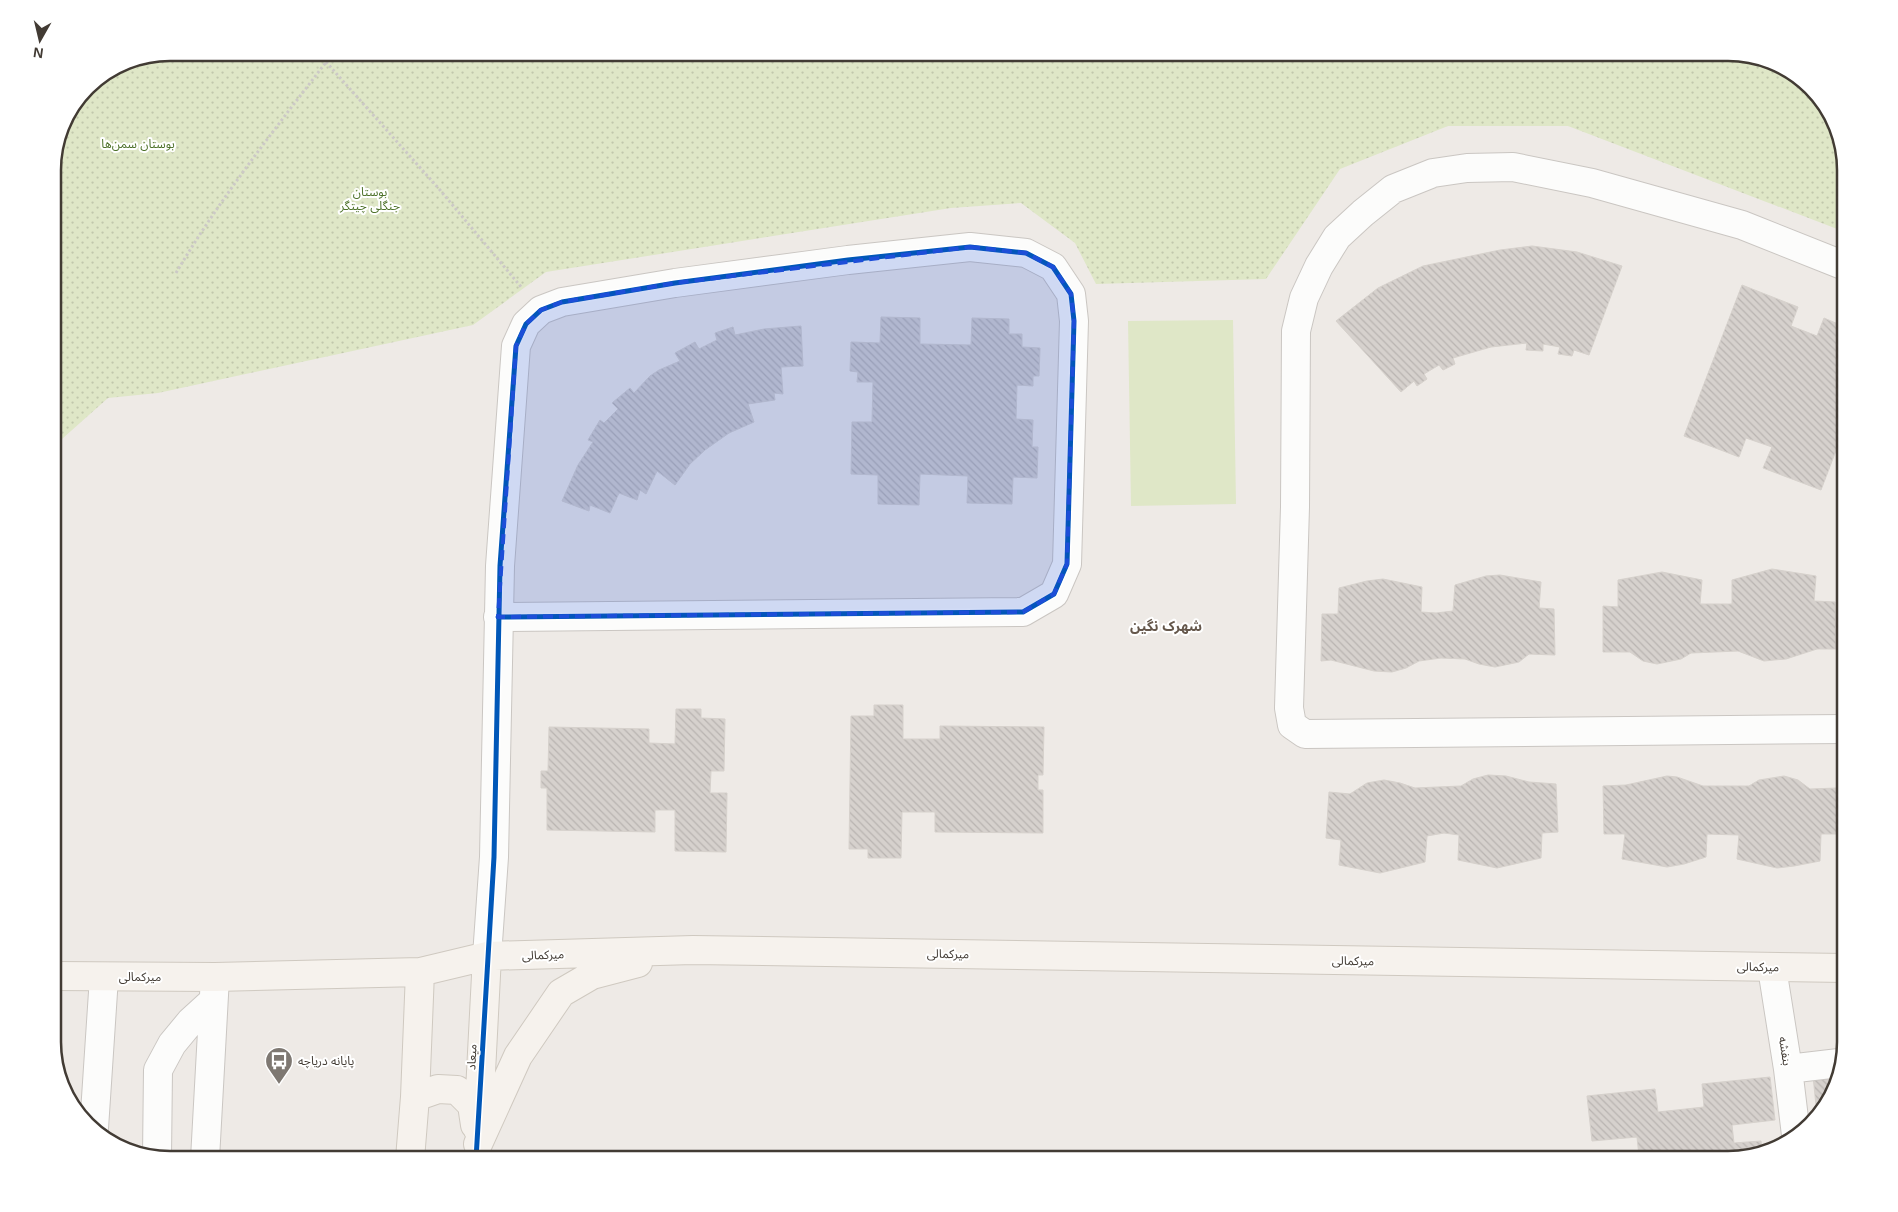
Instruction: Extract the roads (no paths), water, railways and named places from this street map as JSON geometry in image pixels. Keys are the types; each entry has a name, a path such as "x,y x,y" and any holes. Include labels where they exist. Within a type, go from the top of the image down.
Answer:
{"street":[{"path":"1837,262 1742,225 1592,183 1513,167 1466,168 1433,173 1393,189 1363,213 1337,237 1319,266 1304,298 1296,331 1296,507 1289,708 1292,725 1305,734 1837,729"},
{"path":"487,956 494,857 498,617 500,566 516,346 526,324 541,310 562,302 600,295 848,260 970,247 1026,253 1053,267 1071,294 1074,321 1067,564 1054,594 1023,612 498,617"},
{"path":"477,1151 518,1056 561,993 592,975 693,950"},
{"name":"میرکمالی","path":"61,976 104,977 214,989 420,972 487,956 693,950 1837,968"},
{"name":"میعاد","path":"477,1151 487,956"},
{"name":"بنفشه","path":"1772,968 1795,1127"},
{"path":"411,1151 420,972"},
{"path":"94,1120 104,977"},
{"path":"157,1150 158,1070 172,1044 191,1022 214,989"},
{"path":"205,1151 214,989"},
{"path":"1788,1069 1835,1064"},
{"path":"415,1097 438,1089 458,1090 472,1105 477,1151"}],"place":[{"name":"پایانه دریاچه","path":"279,1085"}],"district":[{"name":"شهرک نگین","path":"1166,626"}],"park label":[{"name":"بوستان سمن‌ها","path":"138,144"},
{"name":"بوستان جنگلی چیتگر","path":"370,199"}]}
